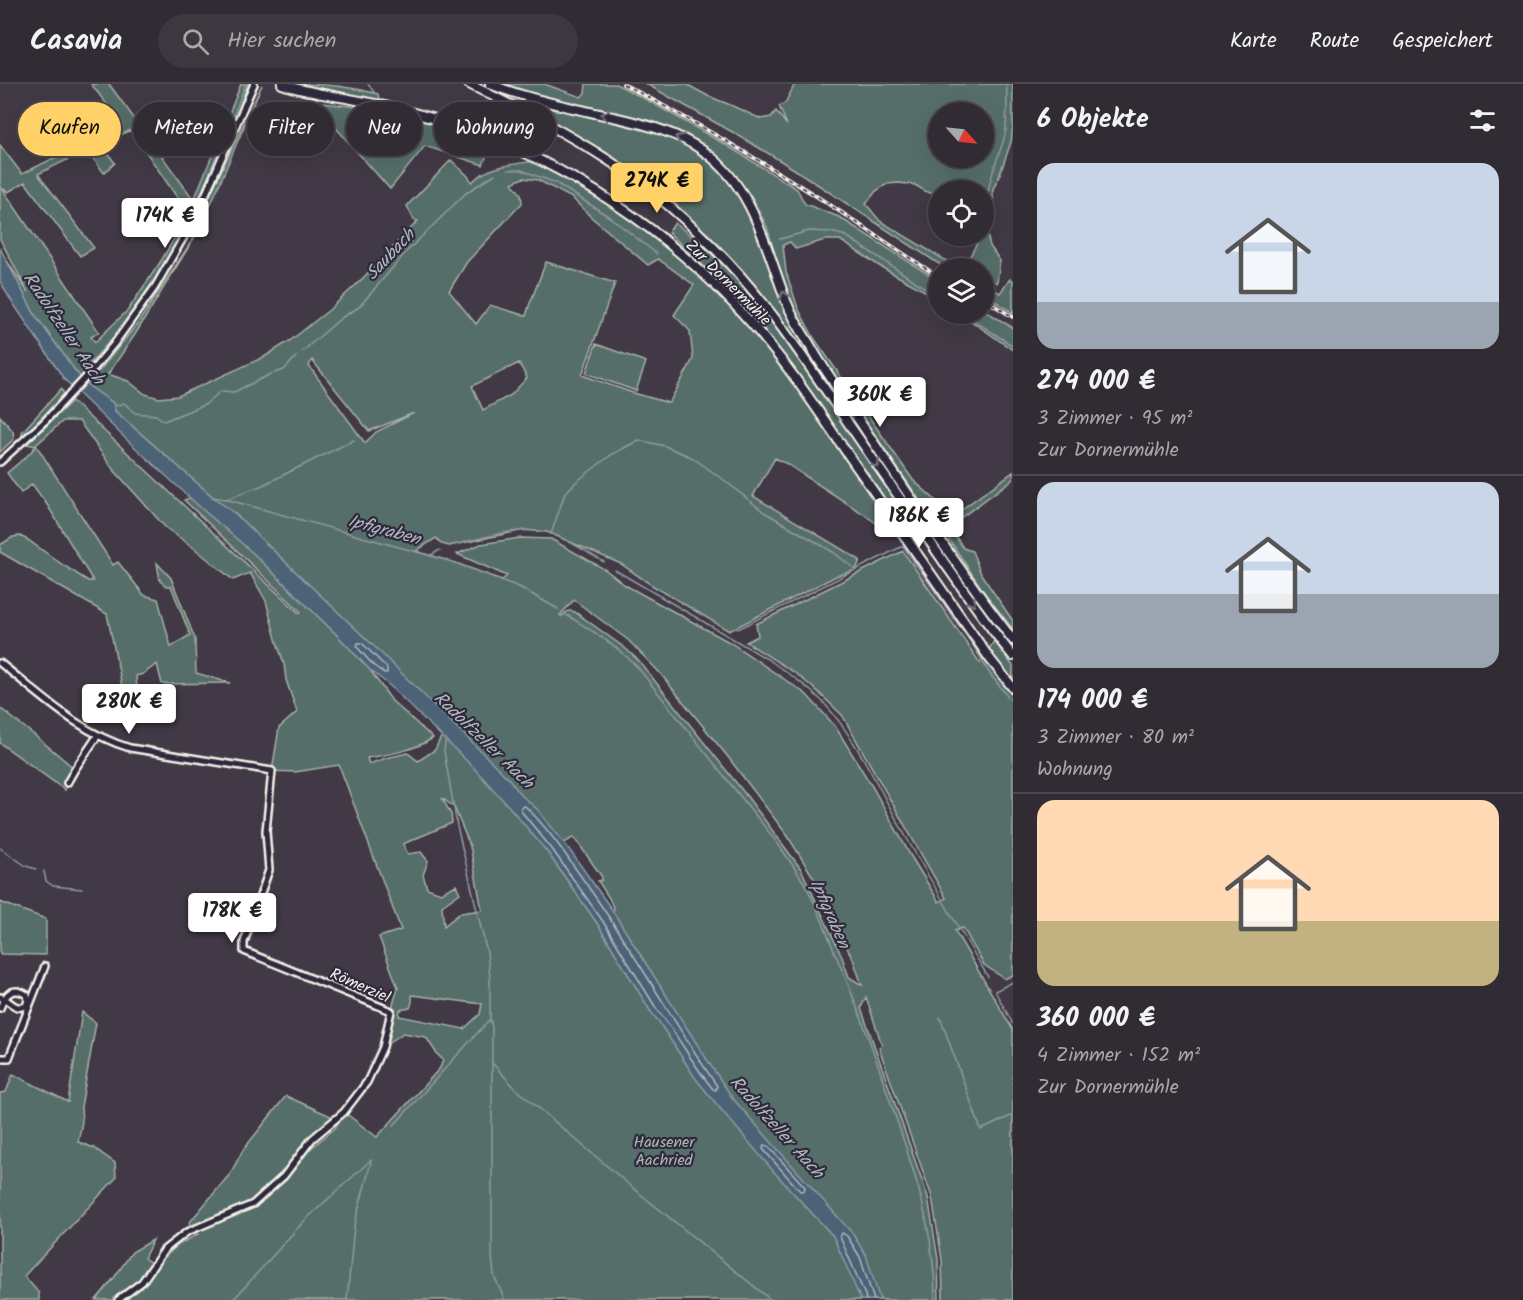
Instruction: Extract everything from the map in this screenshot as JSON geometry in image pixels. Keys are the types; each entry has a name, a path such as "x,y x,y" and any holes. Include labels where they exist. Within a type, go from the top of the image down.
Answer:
{"main road":[{"name":"Zur Dornermühle","path":"282,84 426,116 500,141 594,189 665,240 731,300 777,354 990,659 1013,688"},
{"path":"469,84 524,111 609,161 639,182 711,245 744,281 796,346 925,526"},
{"path":"490,84 543,101 640,122 684,139 722,167 738,186 750,208 762,234 787,304 810,347 996,635 1013,656"},
{"path":"942,552 1013,640"}],"street":[{"path":"0,462 45,421 90,373 137,314 172,260 202,205 254,84"},
{"path":"0,663 70,719 98,735 68,783"},
{"name":"Römerziel","path":"98,735 130,748 272,771 266,831 269,870 244,942 244,951 391,1011 383,1047 367,1082 344,1112 312,1138 285,1176 253,1204 187,1232 165,1249 142,1282 118,1300"},
{"path":"0,1058 9,1058 27,1007 45,966"},
{"path":"2,998 13,992 22,992 27,995 27,1007"},
{"path":"2,998 16,1007 27,1007"},
{"path":"0,1008 2,998"}],"green space":[{"path":"91,84 109,84 133,117 133,133 131,130 121,135 121,102 105,102"},
{"path":"241,84 248,84 235,119 234,102"},
{"path":"299,84 359,89 378,94 380,101"},
{"path":"502,84 544,84 581,97 585,93 586,84 616,84 726,145 797,189 805,204 839,217 928,274 928,293 881,267 840,240 825,240 796,249 790,242 783,245 786,272 798,308 814,338 913,480 950,513 935,522 845,392 792,304 767,227 751,196 729,168 689,139 665,126 556,100"},
{"path":"646,84 686,84 761,119 771,117 776,111 787,125 779,106 785,103 795,84 1013,84 1011,142 994,187 994,180 928,180 928,192 915,185 887,184 876,191 866,204 880,221 941,258 930,258 794,169"},
{"path":"484,86 535,102 514,102"},
{"path":"334,104 346,106 346,139 334,126"},
{"path":"556,108 674,140 699,154 722,174 749,211 780,296 814,368 776,313 740,268 708,234 637,176 607,155 556,126"},
{"path":"247,117 235,148 235,142"},
{"path":"422,121 434,124 434,149 425,146 422,150"},
{"name":"Hausener Aachried","path":"0,145 22,174 58,156 75,156 38,174 94,248 80,256 25,182 8,192 2,188 99,332 91,337 95,342 128,310 161,261 189,213 149,156 162,156 194,200 212,156 220,156 199,204 173,252 133,315 87,367 99,371 138,323 199,230 108,374 128,381 145,394 159,398 178,396 264,357 291,340 329,310 418,221 414,220 407,206 451,160 472,182 478,176 493,169 534,161 623,213 685,262 739,314 804,397 900,533 891,534 775,458 753,496 860,560 856,570 836,576 729,631 621,564 547,532 524,530 449,546 442,544 436,538 416,551 502,580 507,576 457,554 481,544 520,538 551,539 606,570 625,585 731,643 806,694 835,726 939,902 946,898 842,715 795,673 746,642 758,636 756,624 903,551 980,663 994,641 1013,666 1013,975 1005,979 984,965 963,928 955,931 1013,1030 1013,1300 943,1300 942,1260 932,1197 879,1048 882,1045 866,997 861,1008 928,1197 938,1259 939,1300 96,1300 132,1252 153,1240 144,1258 151,1263 160,1247 166,1256 178,1245 198,1234 189,1223 230,1174 243,1150 286,1096 335,1118 312,1139 282,1179 310,1149 335,1128 344,1112 377,1137 440,1068 443,1060 426,1037 403,1033 383,1047 398,988 379,937 401,930 339,765 295,772 272,771 279,728 297,712 286,680 284,664 266,601 250,573 233,580 166,528 113,469 79,421 63,421 36,445 113,565 118,562 144,595 158,599 171,647 190,635 171,586 166,586 160,581 157,563 171,578 195,639 196,673 230,683 162,684 157,664 136,676 139,716 129,715 107,614 0,552 0,545 13,537 20,536 88,581 93,581 48,506 32,484 21,493 7,473 36,446 27,444 72,401 299,613 301,612 184,500 190,498 253,553 370,670 392,701 433,738 409,749 367,758 369,764 408,753 418,761 435,750 440,739 453,725 234,513 115,411 113,403 90,387 76,372 35,315 5,258 28,292 0,239","holes":["523,178 538,180 572,198 648,265 658,259 694,285 674,315 690,331 693,359 669,403 582,375 615,283 546,262 526,316 490,305 476,324 449,291 467,262 522,203 521,194 512,183","312,360 369,431 414,413 376,432 365,443 309,366","519,363 527,378 511,395 483,410 472,386","574,600 628,640 659,672 787,835 820,888 853,959 862,985 849,977 801,869 746,795 639,661 625,648 575,612 567,611 562,616 560,615","442,798 454,807 470,846 482,910 460,913 444,926 442,906 460,893 456,885 441,893 427,888 423,875 428,861 421,852 408,854 403,844 452,823 451,814","574,837 602,877 602,880 598,881 614,909 597,923 548,853","412,995 482,1004 480,1014 464,1029 399,1016 400,1010 410,1008"]},
{"path":"91,156 110,156 115,163 104,173"},
{"path":"228,156 231,156 206,215 203,210"},
{"path":"361,156 417,156 390,189"},
{"path":"456,156 487,156 483,165"},
{"path":"675,223 733,275 770,320 921,535 915,539 870,481 763,329 718,280 668,232"},
{"path":"975,246 990,246 1000,261 997,283 994,282 994,258 969,258"},
{"path":"1010,279 1013,280 1013,313 994,301 994,290 1000,293"},
{"path":"994,316 1013,328 1013,350 975,324 994,324"},
{"path":"596,344 646,362 636,391 586,373"},
{"path":"61,389 64,394 33,427 22,435 22,432"},
{"path":"0,416 13,431 14,439 0,452"},
{"path":"1013,472 1013,479 962,517 958,512"},
{"path":"953,532 963,548 972,551 981,574 1013,621 1013,629 986,595 946,535"},
{"path":"0,708 75,769 65,790 0,743"},
{"path":"0,902 46,919 46,955 0,954"},
{"path":"82,1012 96,1023 81,1107 82,1122 78,1142 94,1148 115,1163 116,1178 24,1276 39,1293 39,1300 0,1300 0,1093 6,1092 13,1074 68,1102"}],"water":[{"path":"0,248 35,315 76,372 90,387 113,403 115,411 234,513 379,651 538,810 612,910 734,1100 852,1233 866,1255 880,1300 861,1300 833,1236 774,1172 696,1079 651,1012 597,923 548,853 512,810 473,767 389,685 370,670 253,553 127,440 64,379 0,281"}],"waterway":[{"path":"198,201 246,84"},
{"path":"368,84 374,92"},
{"path":"991,180 1005,135 1007,84"},
{"name":"Saubach","path":"508,170 521,170 556,183 611,218 657,254"},
{"name":"Saubach","path":"303,351 341,318 359,307 407,251 466,193 495,174"},
{"name":"Saubach","path":"780,239 809,231 831,232 846,236 928,290"},
{"name":"Saubach","path":"979,324 1013,346"},
{"name":"Saubach","path":"115,406 124,403 135,413 156,415 164,421 206,404 221,391 234,392 284,370 296,357"},
{"path":"227,499 263,485 354,440"},
{"path":"551,534 565,493 611,455 639,440 665,446 693,458 764,512 833,552 856,570"},
{"name":"Ipfigraben","path":"212,497 453,562 519,587 558,609"},
{"path":"449,546 497,534 522,531 546,532 560,537 604,562"},
{"path":"738,629 903,546 974,647 990,674 1013,703"},
{"path":"431,555 440,550"},
{"path":"615,570 769,660 823,702 857,748 988,977"},
{"name":"Ipfigraben","path":"565,614 613,646 639,669 776,841 808,890 862,1020 912,1166 931,1245 935,1300"},
{"path":"446,738 444,751 457,826 487,953 490,977 492,1255 494,1276 505,1300"},
{"path":"0,848 26,866 36,869"},
{"path":"44,871 46,881 53,886 82,889"},
{"path":"1013,982 995,991 1013,1024"},
{"path":"940,1017 981,1130 1013,1115"},
{"path":"394,1125 490,1019"},
{"path":"493,1064 515,1088 771,1300"},
{"path":"233,1300 304,1221 371,1160"},
{"path":"347,1300 354,1226 371,1162"}],"railway":[{"path":"623,84 766,165 928,270"},
{"path":"994,305 1013,317"}],"water label":[{"name":"Radolfzeller Aach","path":"63,329"},
{"name":"Radolfzeller Aach","path":"483,741"},
{"name":"Radolfzeller Aach","path":"776,1128"}]}
